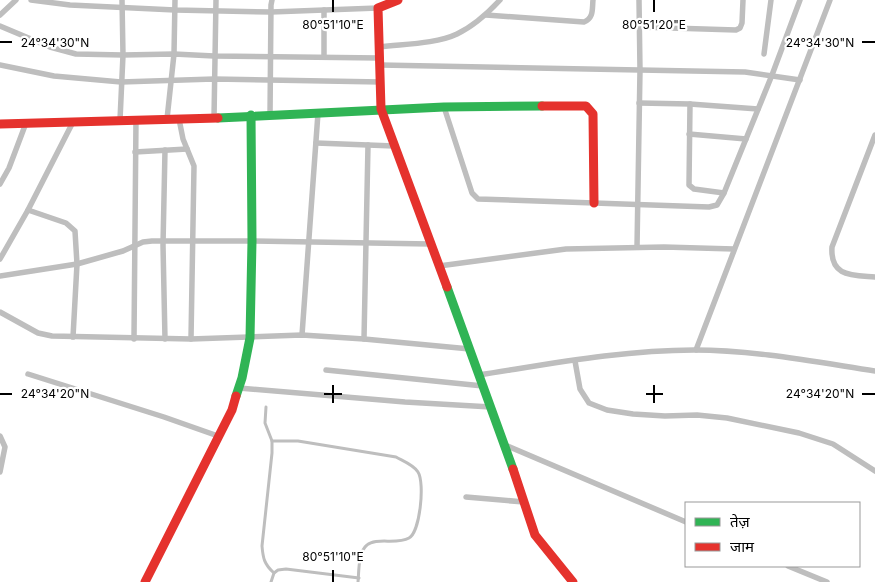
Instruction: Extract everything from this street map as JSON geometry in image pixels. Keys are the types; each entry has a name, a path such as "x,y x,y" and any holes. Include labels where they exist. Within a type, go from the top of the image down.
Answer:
{"street":[{"path":"0,16 16,0"},
{"path":"31,0 70,5 122,3 175,10 271,12 378,8 398,0"},
{"path":"167,119 174,54 175,0"},
{"path":"214,118 216,0"},
{"path":"270,116 272,0"},
{"path":"380,48 447,37 458,33 486,15 500,0"},
{"path":"486,15 584,22 592,14 592,0"},
{"path":"637,248 640,70 639,0"},
{"path":"639,27 736,30 740,28 742,23 743,0"},
{"path":"764,54 771,0"},
{"path":"444,107 472,193 478,199 709,207 717,205 724,193 772,75 800,0"},
{"path":"696,350 830,0"},
{"path":"120,120 123,55 122,3"},
{"path":"378,8 381,110 505,445 535,535 573,582"},
{"path":"324,10 324,57"},
{"path":"0,26 50,47 76,54 324,57 380,62 745,72 800,80"},
{"path":"0,65 54,76 121,82 214,79 381,82"},
{"path":"639,103 690,104 758,109"},
{"path":"690,104 689,185 694,189 724,193"},
{"path":"0,124 214,118 251,115 270,116 444,107 586,106 593,114 594,203"},
{"path":"302,335 318,113"},
{"path":"145,582 232,410 239,388 250,338 252,241 251,115"},
{"path":"180,118 183,139 192,157 194,166 191,339"},
{"path":"134,338 136,119"},
{"path":"0,258 28,210 73,122"},
{"path":"0,184 9,168 26,123"},
{"path":"689,134 746,139"},
{"path":"875,135 832,247 831,258 836,269 848,275 875,277"},
{"path":"316,143 394,146"},
{"path":"364,339 368,145"},
{"path":"135,152 187,149"},
{"path":"164,150 165,339"},
{"path":"28,210 71,226 76,236 73,337"},
{"path":"0,276 76,264 123,251 143,242 309,241 430,244"},
{"path":"439,266 566,250 664,247 734,249"},
{"path":"0,312 38,333 52,336 191,339 302,335 470,349"},
{"path":"479,375 634,352 696,350 776,356 875,371"},
{"path":"574,361 580,389 589,402 607,410 633,414 697,415 727,418 799,433 833,444 875,471"},
{"path":"326,370 483,386"},
{"path":"28,374 115,400 218,436"},
{"path":"239,388 491,407"},
{"path":"0,436 5,447 0,472"},
{"path":"505,445 685,522"},
{"path":"466,497 524,502"},
{"path":"790,567 826,582"}],"lane":[{"path":"266,407 265,423 272,441 272,453 262,546 263,559 267,567 274,573"},
{"path":"272,441 298,441 396,457 418,471 422,484 415,533 401,541 370,543 365,546 362,552 358,580 286,569 274,573"},
{"path":"271,582 274,573"}],"traffic: fast":[{"path":"218,118 444,107 542,106"},
{"path":"236,396 242,378 250,338 252,241 251,115"},
{"path":"447,287 513,469"}],"traffic: jam":[{"path":"398,0 378,8 381,109 447,287"},
{"path":"542,106 586,106 593,114 594,203"},
{"path":"0,124 218,118"},
{"path":"145,582 232,410 236,396"},
{"path":"513,469 535,535 573,582"}]}
